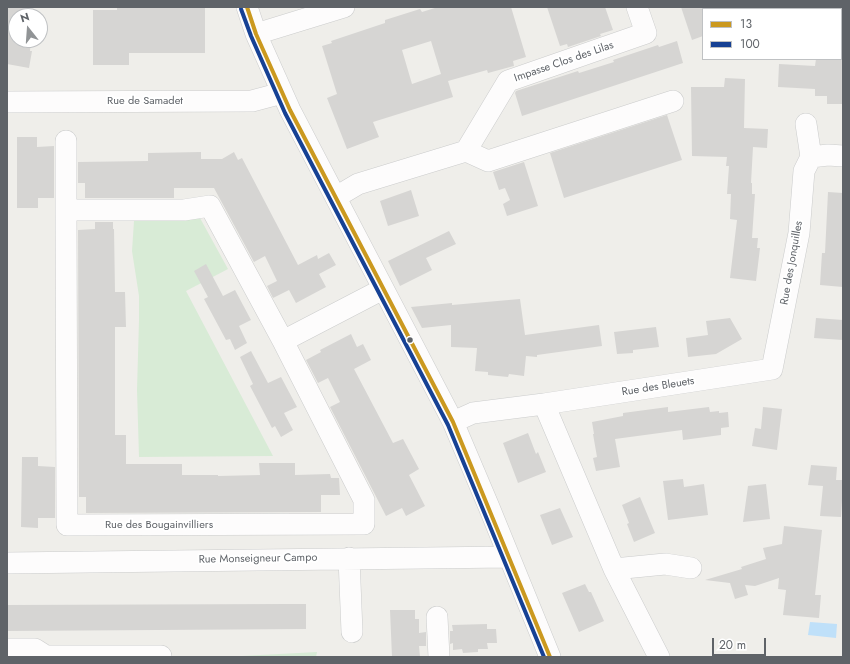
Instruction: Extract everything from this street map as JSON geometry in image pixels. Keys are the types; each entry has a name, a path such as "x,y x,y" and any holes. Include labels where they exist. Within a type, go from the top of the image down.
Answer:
{"street":[{"path":"247,7 256,34 282,93 453,422 550,657"},
{"path":"256,34 344,7"},
{"name":"Impasse Clos des Lilas","path":"466,151 508,81 646,33 637,7"},
{"name":"Rue de Samadet","path":"7,102 252,101 282,93"},
{"path":"336,197 358,184 466,151 488,161 673,101"},
{"path":"806,124 811,158 828,155 843,156"},
{"name":"Rue des Bougainvilliers","path":"66,141 67,525 364,524"},
{"name":"Rue des Jonquilles","path":"772,369 799,234 804,171 811,158"},
{"path":"66,210 184,210 210,206 364,500 364,524 357,558 352,632"},
{"path":"282,341 383,288"},
{"name":"Rue des Bleuets","path":"453,422 472,413 544,404 772,369"},
{"path":"544,404 614,569 659,657"},
{"name":"Rue Monseigneur Campo","path":"7,562 509,557"},
{"path":"614,569 665,564 691,568"},
{"path":"437,617 439,657"},
{"path":"7,649 35,650 46,656 161,656"}],"green space":[{"path":"200,218 228,269 186,291 273,456 139,457 137,390 139,296 132,251 134,221"},
{"path":"317,652 316,657 223,657"}],"water":[{"path":"810,622 837,624 836,638 808,635"}],"building":[{"path":"7,7 29,7 8,8 8,48 30,48 30,51 32,51 29,68 7,64"},
{"path":"117,7 205,7 205,53 129,53 129,65 93,65 93,10 117,10"},
{"path":"438,7 511,7 526,57 513,61 514,66 488,73 487,70 448,81 453,97 373,122 379,137 347,149 327,98 337,94 322,46 332,43 331,41 385,23 385,20 420,9 422,12","holes":["431,41 441,74 412,84 402,50"]},
{"path":"547,7 605,7 613,30 600,34 601,36 568,47 567,44 560,46"},
{"path":"681,7 703,7 702,36 692,40"},
{"path":"677,41 683,63 522,116 515,93 516,91 578,71 579,73 614,62 613,60 658,45 659,47"},
{"path":"843,59 843,104 827,104 827,96 815,96 815,89 778,87 779,64 815,66 816,60"},
{"path":"725,78 745,79 744,128 768,129 767,148 753,147 751,183 752,194 755,194 752,238 758,238 757,248 760,248 756,281 730,278 737,220 730,219 731,194 727,194 729,166 726,166 727,157 692,156 691,87 724,87"},
{"path":"667,115 682,160 564,198 550,153"},
{"path":"17,137 37,137 37,147 54,146 54,198 38,198 38,208 17,208"},
{"path":"201,152 201,159 222,159 234,152 238,160 242,158 298,265 317,255 318,259 329,253 336,265 319,274 326,287 296,303 289,290 273,298 267,286 277,281 265,256 254,262 214,188 174,188 174,198 85,198 85,183 78,183 78,162 148,161 148,153"},
{"path":"524,162 538,206 507,216 503,204 510,200 505,188 499,190 493,172"},
{"path":"411,190 419,216 388,226 380,201"},
{"path":"828,192 843,193 843,287 820,285 822,253 825,253"},
{"path":"95,222 113,222 115,292 125,292 126,327 115,327 115,435 126,435 126,464 182,464 182,475 218,476 260,475 259,463 295,463 295,475 330,474 331,478 339,478 340,495 321,495 321,512 86,513 86,497 79,497 78,230 95,229"},
{"path":"449,231 456,244 426,258 432,270 400,286 388,261"},
{"path":"206,264 223,296 235,290 251,320 239,326 247,343 235,350 230,339 226,340 204,299 208,297 194,271"},
{"path":"520,299 525,335 599,325 602,346 537,355 537,357 526,356 524,376 509,374 508,377 488,375 488,372 475,371 477,348 451,347 451,325 422,328 411,307 452,303 452,305"},
{"path":"730,318 742,339 716,354 688,357 686,338 708,335 706,321"},
{"path":"816,318 843,320 843,340 814,338"},
{"path":"656,327 659,347 633,350 633,353 617,354 614,332"},
{"path":"351,334 357,347 363,344 371,360 354,369 393,443 403,439 419,469 409,475 425,506 406,516 402,508 386,516 330,407 340,402 328,378 318,383 306,360 321,352 320,350"},
{"path":"251,351 268,383 281,377 297,407 284,413 293,430 281,437 275,426 272,428 250,386 253,384 240,357"},
{"path":"668,407 668,412 709,407 710,412 728,412 729,427 721,428 721,435 683,440 682,430 615,439 620,467 596,471 593,458 597,457 592,422 623,416 623,413"},
{"path":"763,407 782,409 777,450 752,446 755,428 761,429"},
{"path":"528,433 536,454 538,452 546,472 518,483 503,443"},
{"path":"22,457 38,457 38,466 55,467 55,518 38,518 38,528 21,527"},
{"path":"811,465 837,467 836,480 843,480 841,517 820,516 823,486 808,485"},
{"path":"683,479 684,487 704,484 708,515 668,520 663,481"},
{"path":"766,484 770,519 743,522 748,486"},
{"path":"640,497 655,533 634,542 622,505"},
{"path":"560,508 573,537 552,545 540,515"},
{"path":"784,526 822,530 815,595 821,595 819,618 783,615 786,590 778,589 779,578 755,586 745,585 748,595 735,599 730,583 705,580 742,569 741,567 766,559 763,548 782,544"},
{"path":"585,584 589,592 591,592 604,621 579,632 562,593"},
{"path":"306,604 306,629 7,631 7,605"},
{"path":"390,610 415,610 415,619 419,619 419,633 426,632 426,646 419,646 420,657 392,657"},
{"path":"487,624 487,629 496,629 497,643 487,643 488,649 478,649 478,652 463,653 462,649 453,650 453,643 450,644 450,631 453,631 452,625"}],"transit line":[{"name":"13","path":"247,7 256,34 290,110 453,422 550,657"},
{"name":"100","path":"241,9 251,36 285,113 448,425 544,657"}]}
